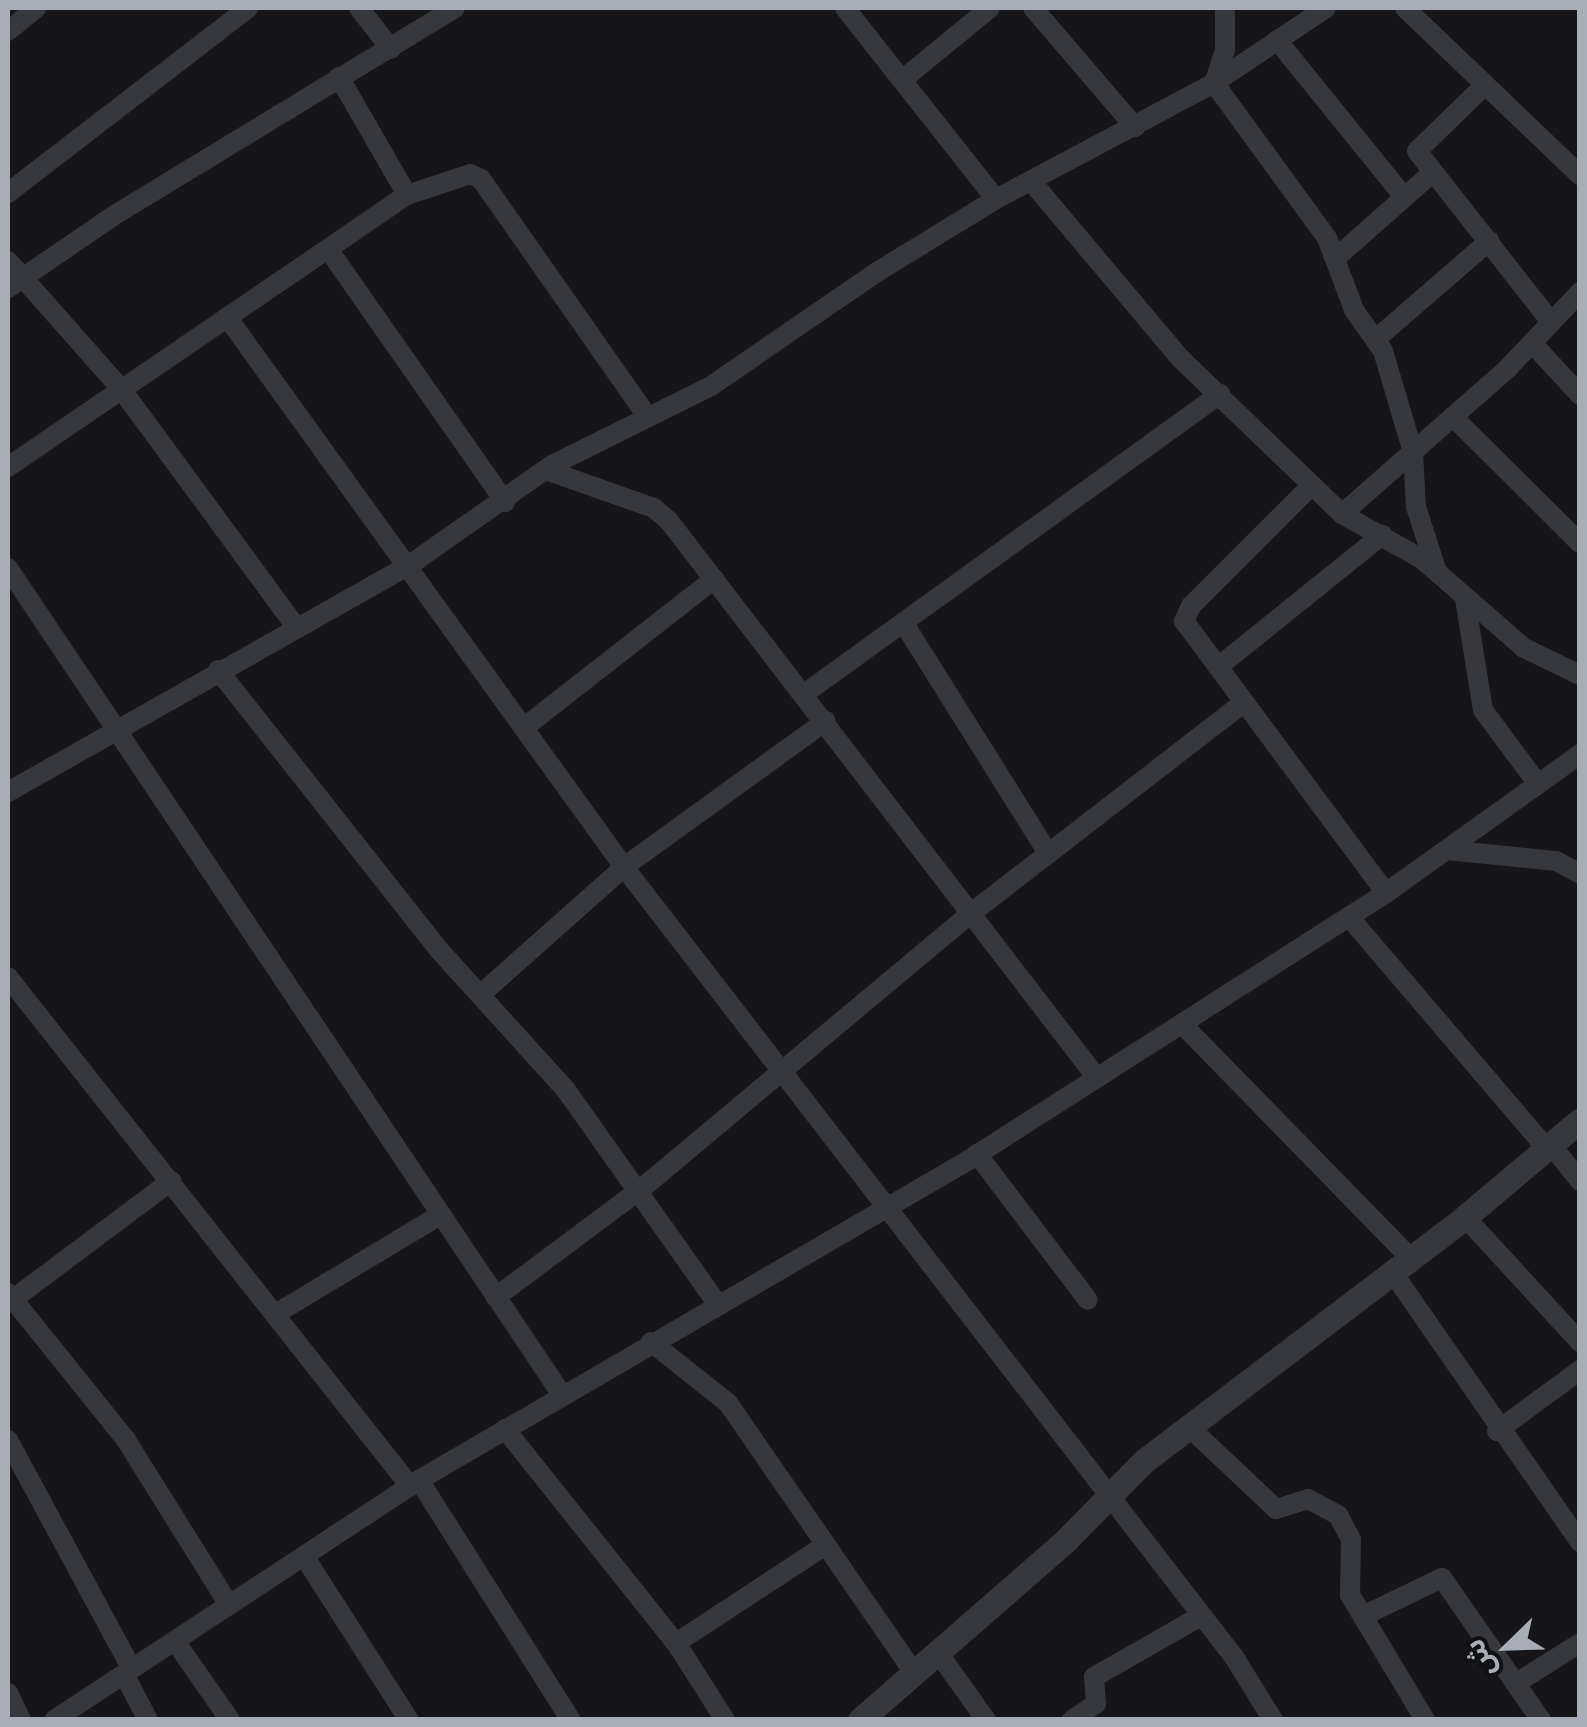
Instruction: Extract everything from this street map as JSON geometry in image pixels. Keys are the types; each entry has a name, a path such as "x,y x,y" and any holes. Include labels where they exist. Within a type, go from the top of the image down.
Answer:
{"street":[{"path":"8,31 36,8"},
{"path":"8,193 248,8"},
{"path":"359,8 391,48"},
{"path":"15,284 339,76 455,8"},
{"path":"845,8 996,199"},
{"path":"902,80 990,8"},
{"path":"1032,8 1135,127"},
{"path":"1214,83 1225,50 1225,8"},
{"path":"8,792 411,564 546,470 724,378 809,314 996,199 1214,83 1326,8"},
{"path":"1405,8 1580,175"},
{"path":"1277,40 1404,196"},
{"path":"339,76 407,196"},
{"path":"1214,83 1338,256 1354,310 1376,340 1413,452 1416,507 1437,573"},
{"path":"1484,86 1420,144 1420,158 1551,322"},
{"path":"1338,256 1432,172"},
{"path":"8,467 407,196 463,175 480,179 647,416"},
{"path":"1031,181 1154,330 1342,514 1382,535 1437,573 1524,648 1580,675"},
{"path":"1376,340 1489,241"},
{"path":"328,250 505,502"},
{"path":"8,261 15,284 122,390 296,627"},
{"path":"1342,514 1532,343 1580,292"},
{"path":"228,317 411,564 624,867 1201,1616 1273,1720"},
{"path":"1532,343 1580,395"},
{"path":"804,694 1220,394"},
{"path":"1453,416 1576,531"},
{"path":"546,470 654,508 974,910 1096,1078"},
{"path":"1312,485 1185,613 1218,666 1386,894"},
{"path":"1218,666 1382,535"},
{"path":"8,568 562,1395"},
{"path":"526,726 714,579"},
{"path":"1465,599 1483,710 1538,784"},
{"path":"903,622 1048,853"},
{"path":"218,670 480,996 566,1090 640,1189 717,1303"},
{"path":"496,1297 640,1189 974,910 1244,702"},
{"path":"480,996 624,867 826,721"},
{"path":"54,1720 414,1483 977,1154 1386,894 1580,754"},
{"path":"1446,850 1556,861 1580,874"},
{"path":"1349,917 1580,1181"},
{"path":"8,977 414,1483 571,1720"},
{"path":"1182,1024 1402,1266 1497,1431 1580,1542"},
{"path":"860,1720 939,1654 1188,1426 1465,1217 1580,1120"},
{"path":"977,1154 1088,1300"},
{"path":"171,1181 9,1298 126,1440 229,1606"},
{"path":"277,1313 440,1215"},
{"path":"1465,1217 1579,1341"},
{"path":"651,1342 728,1403 915,1674"},
{"path":"1497,1431 1580,1370"},
{"path":"1188,1426 1276,1510 1308,1499 1338,1516 1351,1539 1350,1594 1425,1720"},
{"path":"505,1429 676,1644 725,1720"},
{"path":"8,1440 128,1671 148,1720"},
{"path":"676,1644 826,1545"},
{"path":"304,1556 408,1720"},
{"path":"1364,1616 1442,1578 1542,1720"},
{"path":"1072,1720 1096,1704 1094,1677 1201,1616"},
{"path":"175,1640 230,1720"},
{"path":"1518,1682 1580,1642"},
{"path":"939,1654 986,1720"},
{"path":"8,1694 20,1720"}]}
